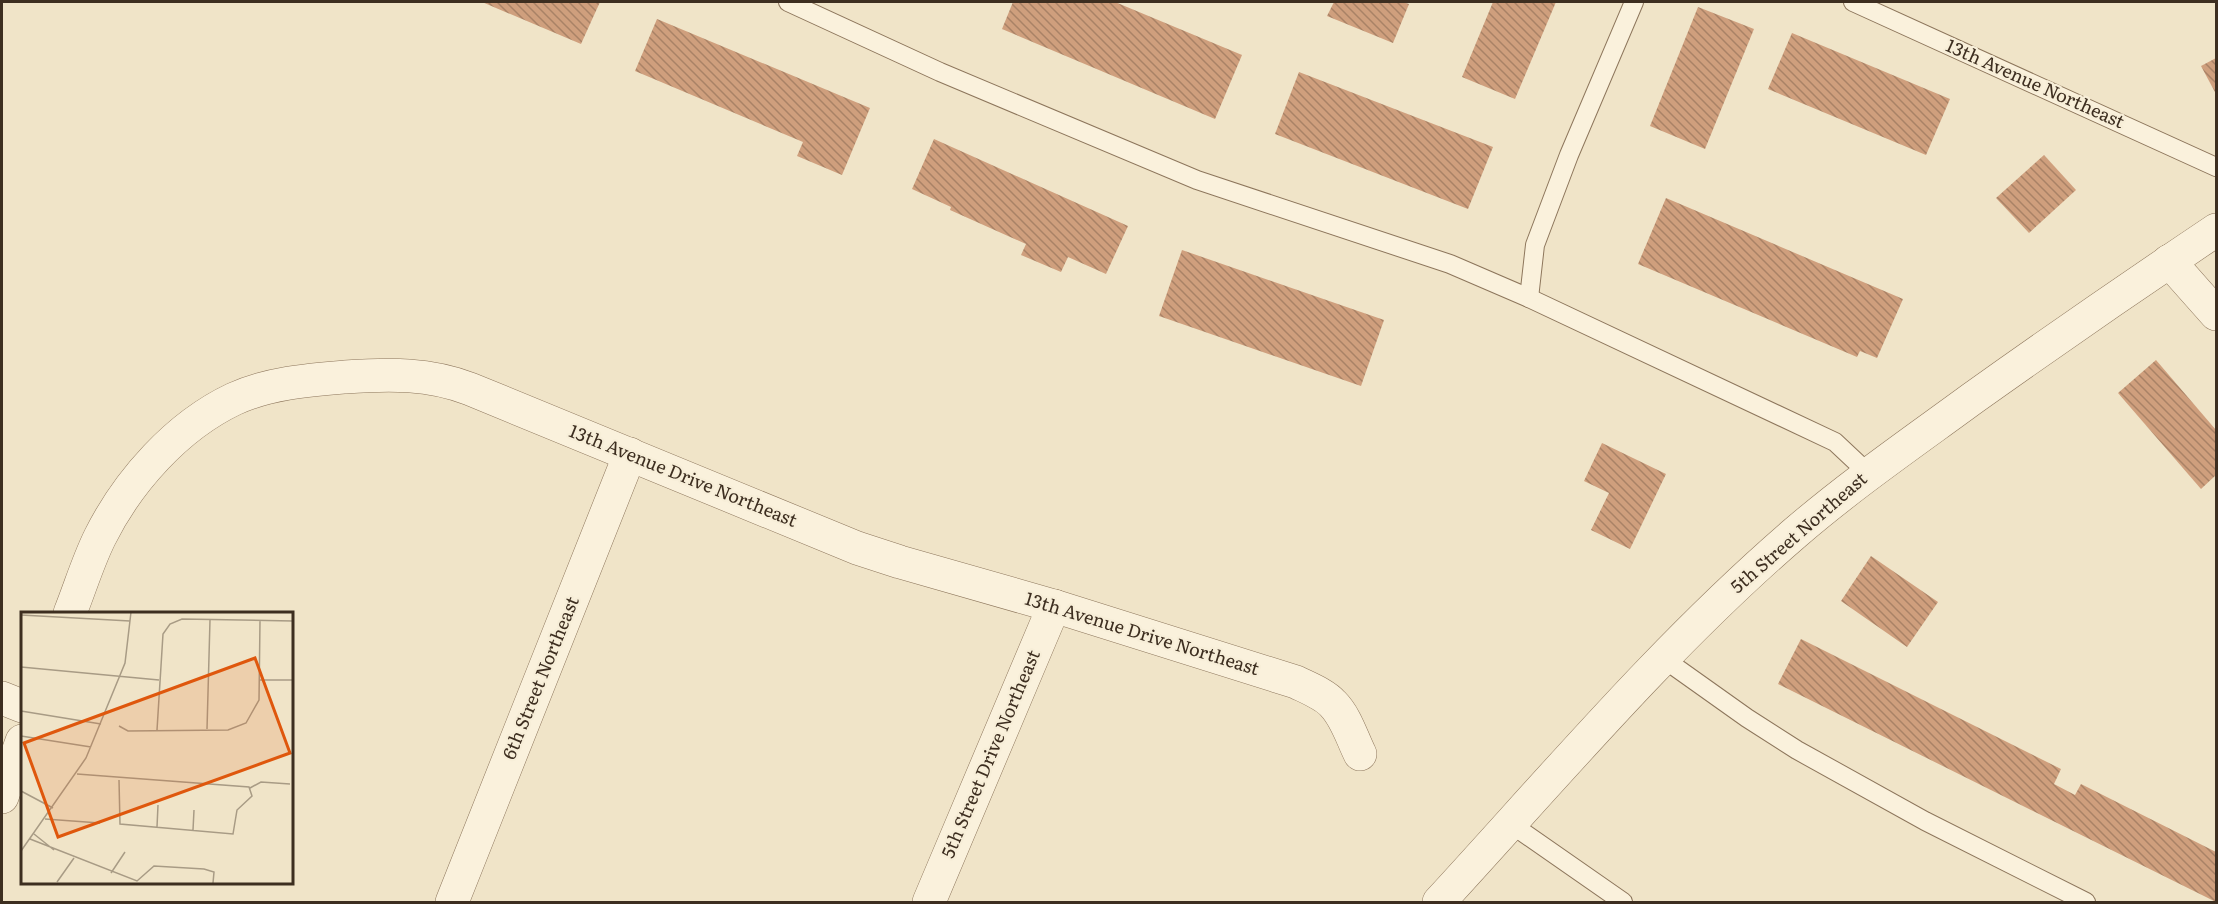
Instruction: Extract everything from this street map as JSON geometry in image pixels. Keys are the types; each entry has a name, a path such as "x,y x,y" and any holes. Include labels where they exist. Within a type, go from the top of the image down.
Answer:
{"street":[{"name":"5th Street Northeast","path":"1439,903 1664,659 1736,586 1796,532 1868,473 2070,329 2217,230"},
{"path":"2169,261 2217,314"},
{"name":"13th Avenue Drive Northeast","path":"70,612 100,538 117,507 152,463 192,425 234,399 275,386 315,379 391,374 450,381 857,548 1054,606 1296,682 1313,690 1333,704 1360,754"},
{"name":"6th Street Northeast","path":"452,903 630,454"},
{"name":"5th Street Drive Northeast","path":"929,903 1054,606"},
{"path":"2,698 21,706"},
{"path":"2,796 21,744"}],"lane":[{"path":"788,2 940,72 1197,180 1450,264 1529,298 1835,442 1868,473"},
{"path":"1529,298 1535,245 1569,155 1634,2"},
{"name":"13th Avenue Northeast","path":"1853,2 2217,167"},
{"path":"1664,659 1747,718 1797,750 1925,821 2086,903"},
{"path":"1511,824 1623,903"}],"building":[{"path":"482,2 600,2 581,44"},
{"path":"1013,2 1115,2 1242,55 1215,119 1002,29"},
{"path":"1334,2 1402,2 1409,4 1393,43 1327,16"},
{"path":"1493,2 1556,2 1515,99 1462,77"},
{"path":"1698,7 1754,29 1705,149 1650,126"},
{"path":"657,19 870,108 842,175 797,156 803,142 635,71"},
{"path":"1792,33 1950,99 1926,155 1768,89"},
{"path":"2216,58 2216,94 2201,66"},
{"path":"1299,72 1493,147 1468,209 1275,134"},
{"path":"934,139 1128,226 1106,274 1068,257 1061,272 1021,255 1026,244 950,210 951,207 912,189"},
{"path":"2044,155 2076,190 2029,233 1996,198"},
{"path":"1666,198 1903,299 1877,358 1860,351 1857,357 1638,264"},
{"path":"1182,250 1384,320 1361,386 1159,316"},
{"path":"2156,360 2216,430 2216,475 2201,489 2118,393"},
{"path":"1602,443 1666,474 1630,549 1591,530 1609,493 1584,481"},
{"path":"1871,556 1938,602 1907,647 1841,601"},
{"path":"1801,639 2061,769 2054,784 2075,795 2081,784 2216,852 2216,902 1778,684"}]}
